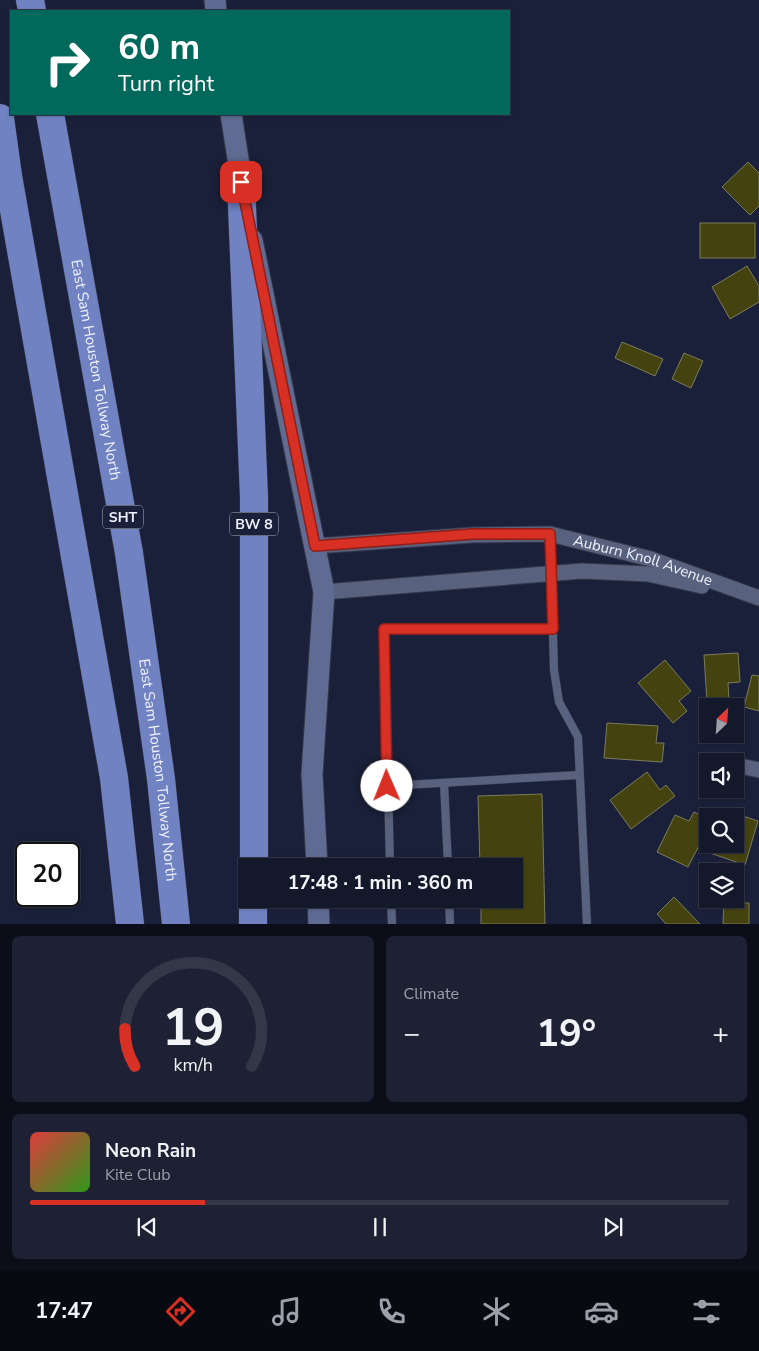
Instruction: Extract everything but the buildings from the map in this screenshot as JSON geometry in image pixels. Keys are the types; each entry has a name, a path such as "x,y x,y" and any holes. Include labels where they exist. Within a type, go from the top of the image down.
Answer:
{"highway":[{"name":"East Sam Houston Tollway North","path":"50,115 129,553 161,779 176,924"},
{"path":"0,118 10,186 114,778 130,924"},
{"name":"BW 8","path":"241,182 254,497 254,858"},
{"path":"253,924 254,908"}],"main road":[{"name":"BW 8","path":"231,115 241,182 324,592 312,774 317,858"},
{"path":"319,908 320,924"}],"street":[{"name":"Auburn Knoll Avenue","path":"315,546 473,534 550,534 651,559 759,598"},
{"name":"Auburn Knoll Avenue","path":"324,592 582,571 648,574 759,598"},
{"path":"744,767 759,770"}],"lane":[{"path":"550,534 554,670 559,702 578,736 587,924"},
{"path":"390,858 384,629 553,629"},
{"path":"387,786 580,775"},
{"path":"444,783 448,858"},
{"path":"391,908 392,924"},
{"path":"449,908 450,924"}],"route":[{"path":"241,182 315,546 473,534 550,534 553,629 384,629 387,786"}]}
